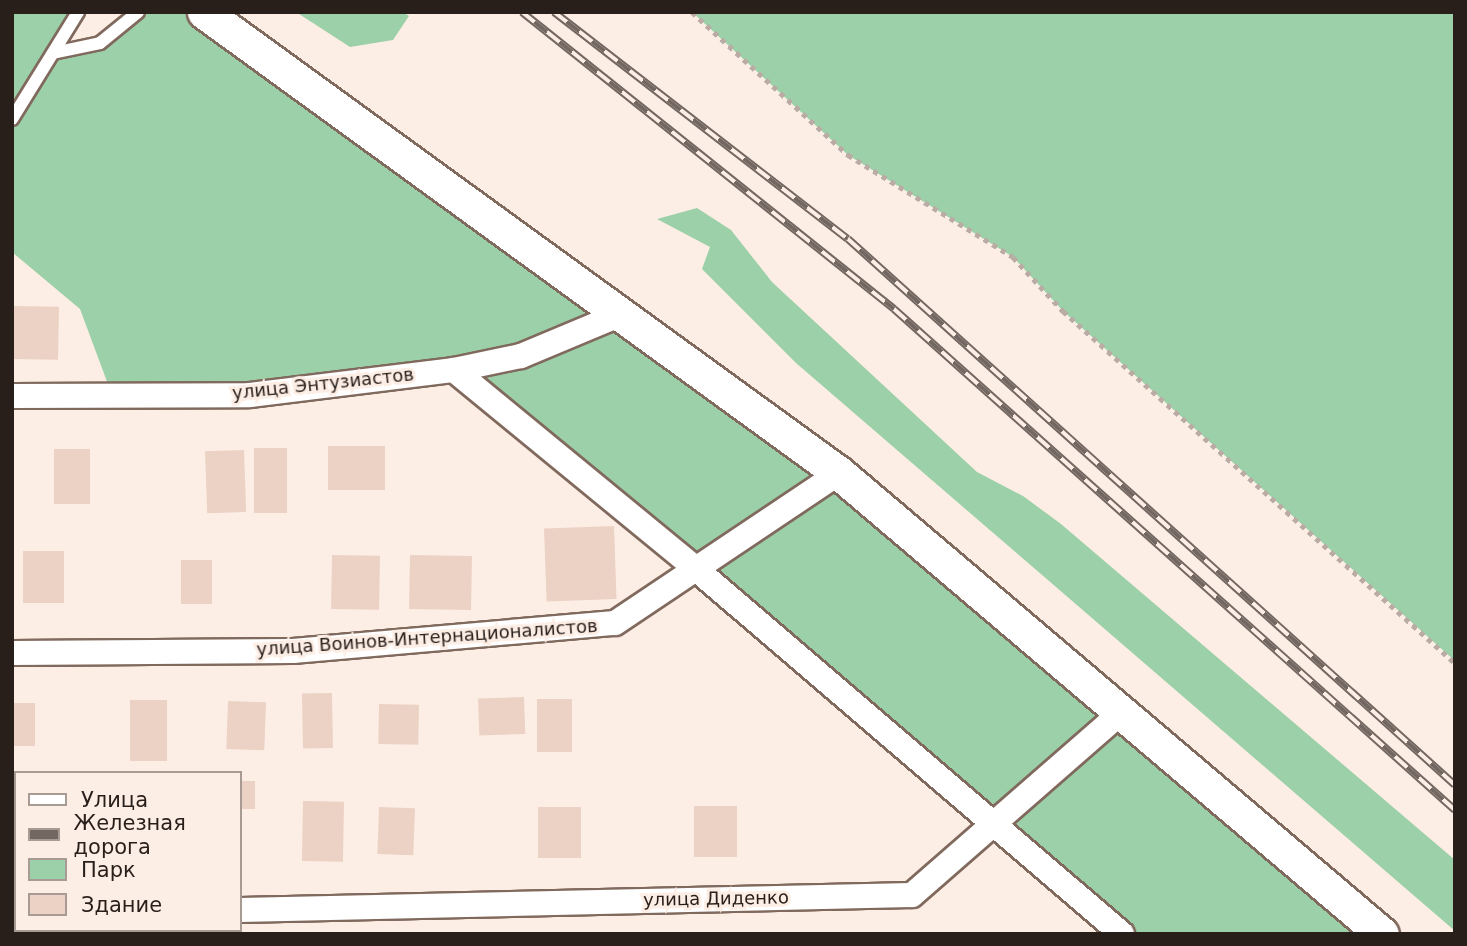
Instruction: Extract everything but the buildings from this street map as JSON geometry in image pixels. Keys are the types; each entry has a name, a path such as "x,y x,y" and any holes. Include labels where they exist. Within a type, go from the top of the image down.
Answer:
{"street":[{"path":"204,12 624,313 839,473 1123,711 1382,934"},
{"name":"улица Энтузиастов","path":"12,396 250,395 454,370 521,356 624,313"},
{"path":"454,370 696,569 1122,934"},
{"name":"улица Воинов-Интернационалистов","path":"12,653 293,651 615,623 839,473"},
{"name":"улица Диденко","path":"242,910 912,895 1123,711"}],"lane":[{"path":"12,119 78,12"},
{"path":"53,53 100,43 138,12"}],"path":[{"path":"692,12 848,155 1013,257 1063,311 1455,663"}],"green space":[{"path":"12,12 79,12 55,51 100,43 138,12 204,12 624,313 1381,934 1122,934 455,371 112,395 80,309 12,252"},
{"path":"296,12 403,12 409,16 393,40 350,47"},
{"path":"692,12 1455,12 1455,661 1063,311 1013,257 848,155"},
{"path":"697,208 731,230 772,282 977,472 1023,496 1061,524 1455,860 1455,931 796,363 702,269 710,247 657,219"}],"railway":[{"path":"522,12 894,309 1455,810"},
{"path":"554,12 848,239 1455,785"}]}
